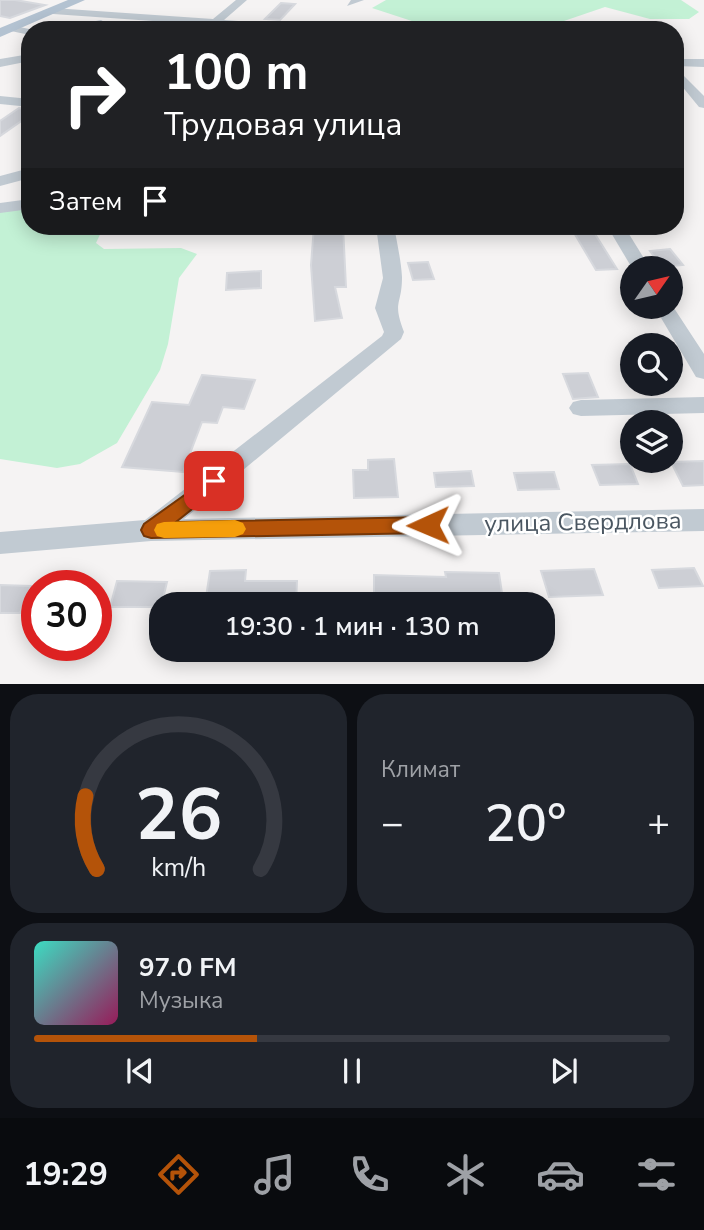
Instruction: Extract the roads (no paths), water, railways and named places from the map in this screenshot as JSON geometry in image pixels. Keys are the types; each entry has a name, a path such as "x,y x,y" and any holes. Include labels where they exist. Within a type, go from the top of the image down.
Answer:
{"main road":[{"path":"5,30 49,5 73,2"}],"street":[{"path":"218,21 242,0"},
{"path":"49,5 181,21"},
{"path":"0,62 21,58"},
{"path":"684,63 704,63"},
{"path":"684,81 704,104"},
{"path":"2,92 21,99"},
{"path":"0,181 21,175"},
{"path":"0,208 21,205"},
{"path":"151,530 391,339 394,332 385,308 392,296 393,282 386,235"},
{"path":"621,235 634,256"},
{"path":"672,319 704,372"},
{"path":"581,408 704,405"},
{"name":"улица Свердлова","path":"0,544 151,530 704,520"}]}
